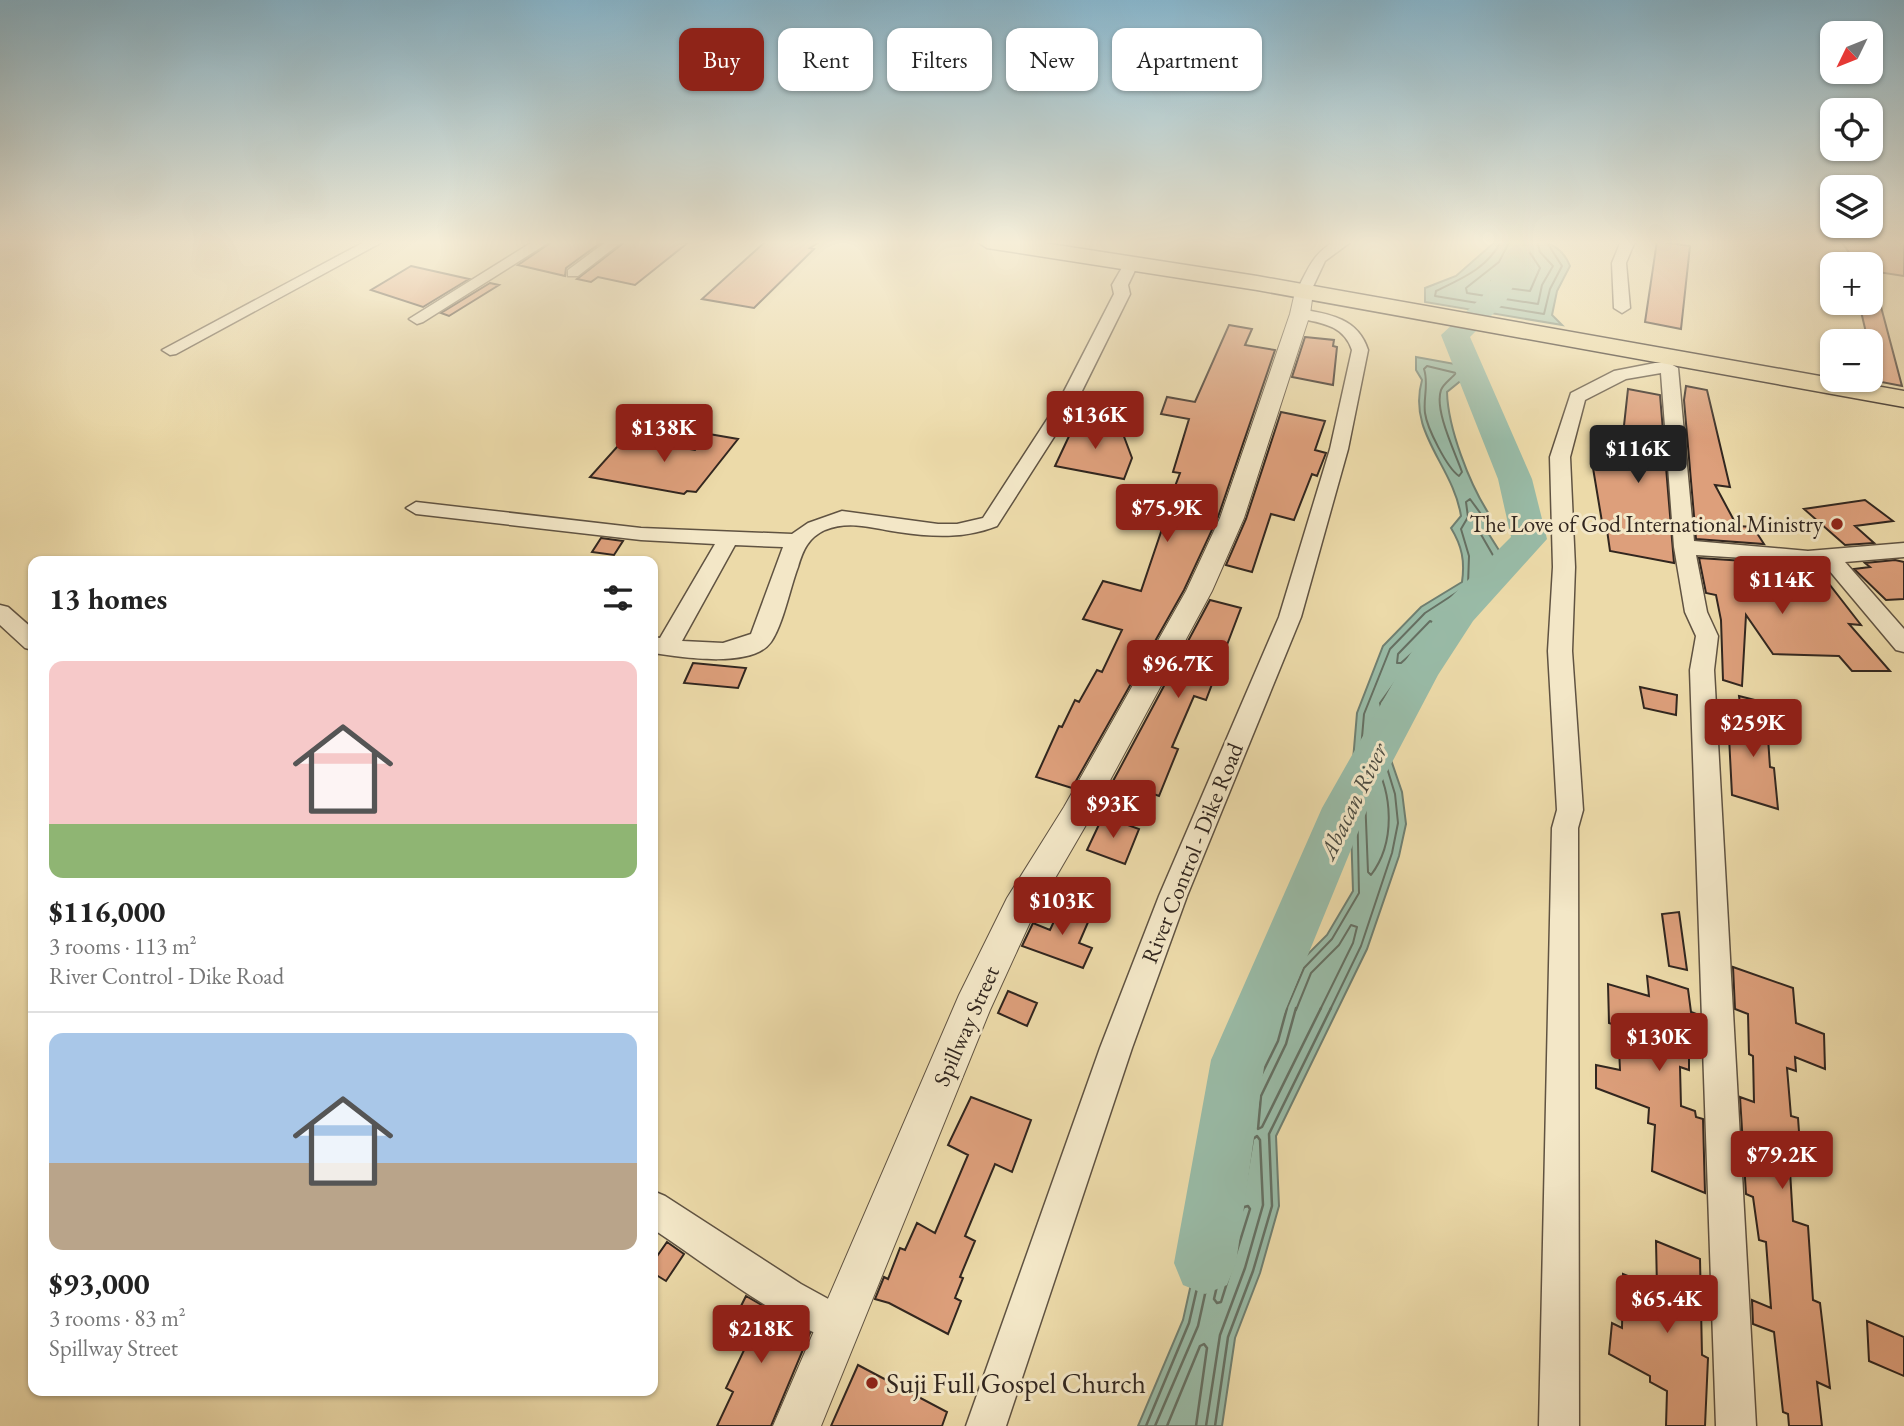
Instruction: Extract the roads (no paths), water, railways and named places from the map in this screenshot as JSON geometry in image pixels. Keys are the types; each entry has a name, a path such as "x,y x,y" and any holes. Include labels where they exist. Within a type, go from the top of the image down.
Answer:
{"highway":[{"path":"1354,308 1904,398"}],"street":[{"path":"170,351 252,308"},
{"path":"417,319 436,308"},
{"path":"729,537 660,646 717,650 749,648 761,639 796,541 815,527 842,517 952,530 977,529 990,522 1068,401 1115,308"},
{"name":"Spillway Street","path":"797,1426 972,1007 1013,921 1075,816 1210,567 1232,518 1304,308"},
{"name":"River Control - Dike Road","path":"986,1426 1116,1048 1199,828 1286,628 1325,502 1360,350 1358,340 1346,327 1318,308"},
{"path":"1559,1426 1565,828 1570,810 1560,652 1564,566 1560,457 1577,397 1622,372 1647,367 1669,368 1675,412 1684,547 1696,612 1707,636 1702,670 1736,1426"},
{"path":"416,508 641,534 796,541"},
{"path":"1684,547 1808,558 1904,550"},
{"path":"1828,556 1904,644"},
{"path":"0,612 28,637"},
{"path":"658,1211 788,1297 839,1325"}],"water":[{"path":"1458,308 1554,308 1552,315 1562,325"},
{"path":"1416,357 1477,368 1475,375 1463,379 1447,392 1448,406 1461,455 1489,514 1485,528 1502,555 1484,600 1471,616 1450,631 1442,648 1403,683 1387,705 1393,731 1390,757 1402,792 1406,824 1399,856 1367,949 1276,1136 1279,1206 1260,1273 1235,1338 1222,1426 1138,1426 1183,1320 1203,1230 1231,1175 1246,1092 1272,1038 1278,1011 1298,964 1327,935 1353,891 1350,796 1357,713 1383,646 1421,607 1462,582 1462,554 1451,528 1461,516 1421,416 1419,399 1422,380 1416,370"}],"waterway":[{"name":"Abacan River","path":"1205,1263 1238,1060 1345,808 1420,670 1459,612 1529,539 1515,479 1455,335 1486,308"}],"place":[{"name":"The Love of God International Ministry","path":"1837,524"},
{"name":"Suji Full Gospel Church","path":"872,1383"}]}
